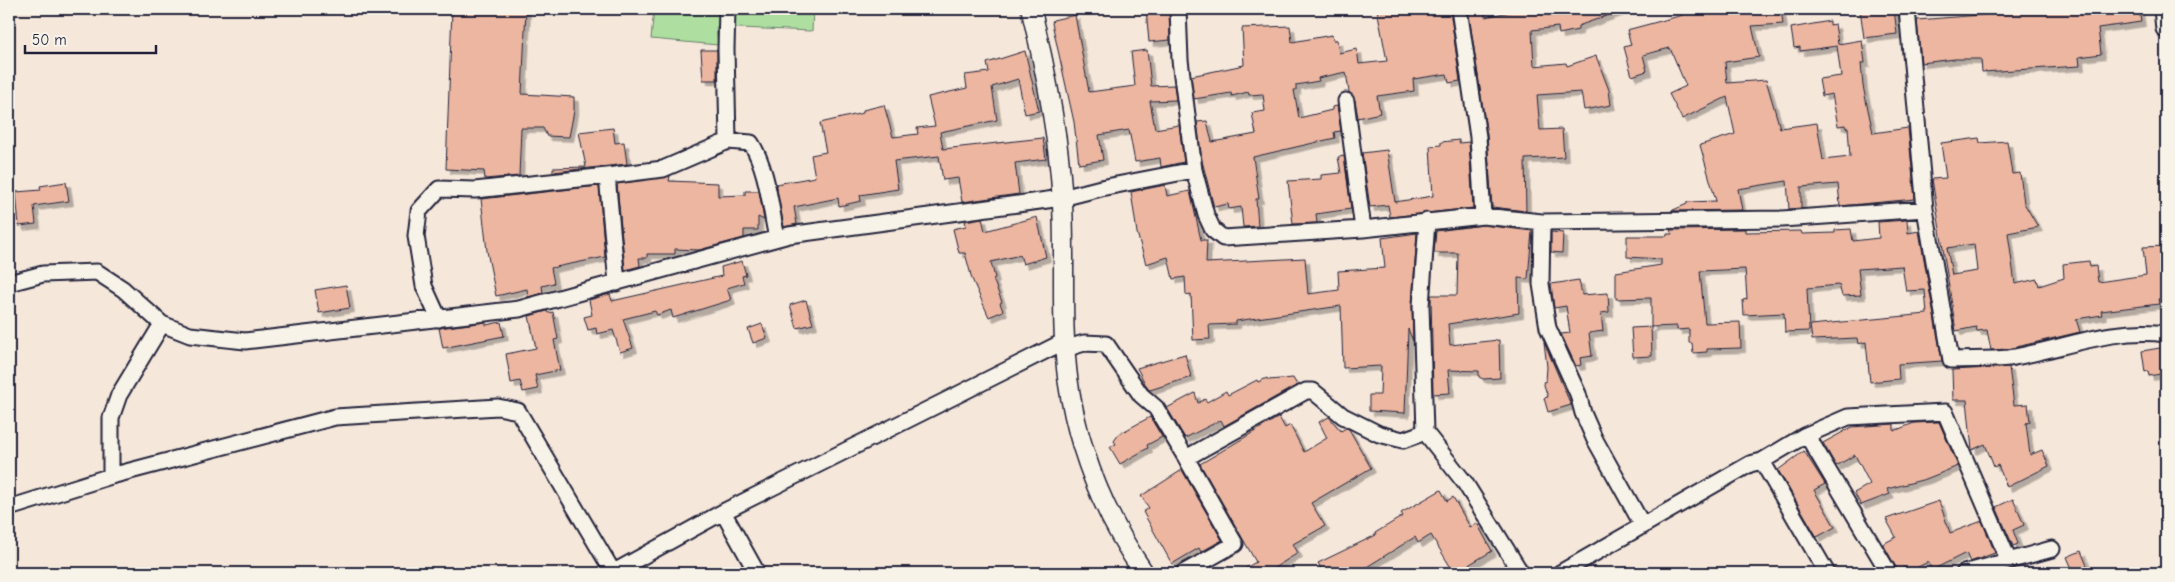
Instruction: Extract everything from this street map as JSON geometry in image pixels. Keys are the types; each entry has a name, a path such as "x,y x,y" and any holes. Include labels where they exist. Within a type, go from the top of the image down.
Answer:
{"street":[{"path":"727,9 728,141"},
{"path":"1030,9 1055,121 1062,198 1065,345 1073,410 1086,458 1105,506 1144,573"},
{"path":"1178,9 1180,60 1194,170 1212,230 1223,238 1363,229 1483,216 1542,222 1782,219 1925,209"},
{"path":"1459,9 1478,136 1483,216"},
{"path":"1907,9 1925,209 1951,360 2008,358 2104,336 2155,332 2166,334"},
{"path":"2162,9 2164,29 2166,29"},
{"path":"1346,101 1363,229"},
{"path":"440,319 424,286 416,236 419,211 439,189 476,190 663,169 728,141 751,143 756,150 764,176 777,238"},
{"path":"9,283 43,274 97,272 123,289 162,324 190,335 245,341 519,309 777,238 1062,198 1101,188 1194,170"},
{"path":"607,176 617,283"},
{"path":"1427,221 1421,306 1425,432 1465,483 1521,573"},
{"path":"1542,222 1541,284 1548,328 1578,394 1583,413 1594,438 1643,526"},
{"path":"111,476 111,418 119,395 162,324"},
{"path":"9,508 111,476 335,416 498,407 518,411 613,573 723,512 1065,345 1084,343 1106,344 1141,395 1156,408 1235,544 1184,573"},
{"path":"1186,458 1306,391 1313,391 1343,416 1379,434 1403,440 1425,432"},
{"path":"1560,573 1750,464 1762,461 1808,435 1848,417 1945,412 2008,559"},
{"path":"1808,435 1889,573"},
{"path":"1762,461 1827,573"},
{"path":"723,512 757,573"},
{"path":"1964,573 2008,559 2052,549"}],"green space":[{"path":"654,9 813,9 812,31 716,27 718,45 651,39"}],"building":[{"path":"452,9 526,9 522,94 574,97 574,111 569,137 547,136 543,128 521,128 519,176 485,179 484,171 446,169"},
{"path":"1146,9 1169,9 1170,40 1149,42"},
{"path":"1377,9 1450,9 1460,81 1449,83 1447,74 1413,79 1414,91 1377,96 1380,113 1358,118 1355,100 1349,92 1346,72 1318,78 1319,81 1296,85 1296,90 1294,90 1299,118 1332,110 1332,107 1337,106 1341,131 1334,132 1335,138 1253,157 1259,199 1256,199 1258,226 1243,227 1241,207 1229,209 1228,204 1214,207 1202,161 1197,122 1207,121 1212,142 1256,134 1252,113 1265,111 1263,94 1249,95 1248,92 1232,96 1231,93 1194,99 1191,76 1244,65 1242,28 1290,26 1292,42 1332,35 1333,40 1337,40 1339,53 1357,49 1359,64 1387,61"},
{"path":"1468,9 1483,9 1485,17 1524,9 1619,9 1620,11 1578,26 1578,30 1559,34 1558,27 1532,30 1534,66 1566,63 1567,66 1596,56 1609,90 1611,105 1584,110 1581,92 1537,95 1540,130 1562,129 1564,157 1525,159 1526,211 1492,207 1487,136"},
{"path":"1683,9 1781,9 1783,24 1752,26 1759,57 1725,62 1727,83 1766,80 1780,128 1817,123 1823,160 1850,157 1848,127 1846,128 1845,125 1838,126 1832,94 1822,96 1819,79 1841,76 1837,46 1800,51 1800,47 1794,48 1791,28 1830,21 1830,25 1835,24 1838,44 1862,40 1865,63 1861,63 1863,86 1873,133 1908,128 1915,199 1840,206 1838,184 1801,187 1801,208 1789,209 1787,181 1738,189 1742,210 1671,211 1687,204 1687,202 1716,201 1700,145 1735,134 1727,97 1682,119 1669,94 1686,86 1670,48 1643,55 1647,71 1632,76 1624,47 1631,45 1627,30 1683,15"},
{"path":"1860,9 1894,9 1897,34 1864,38"},
{"path":"2005,9 2139,9 2141,22 2098,28 2101,54 2079,57 2080,66 1982,72 1981,59 1955,59 1921,63 1917,20 2005,13"},
{"path":"1075,15 1089,92 1135,86 1131,52 1147,50 1151,86 1174,85 1176,100 1150,101 1155,129 1179,125 1184,162 1161,167 1160,158 1135,162 1129,130 1099,135 1103,160 1079,164 1074,122 1052,23 1053,20"},
{"path":"701,50 717,50 717,80 703,80"},
{"path":"1025,51 1039,111 1025,114 1018,79 992,87 997,120 940,132 943,149 1043,138 1046,159 1015,163 1019,194 962,202 958,178 943,180 939,156 894,161 898,189 860,195 861,201 839,206 838,198 794,207 797,224 784,227 776,184 815,177 811,155 826,152 820,123 863,113 863,110 884,105 893,137 918,134 917,128 935,126 928,97 967,88 965,75 989,72 987,63"},
{"path":"613,128 615,143 624,142 627,164 553,172 553,168 586,167 579,132"},
{"path":"1979,138 1980,143 2007,141 2012,174 2020,173 2024,203 2038,227 2008,233 2015,284 2037,279 2039,286 2064,278 2063,264 2089,261 2090,267 2096,266 2098,282 2146,275 2143,247 2166,246 2166,298 2158,299 2159,304 2101,311 2102,315 2076,319 2080,332 2008,349 1991,350 1987,330 1977,331 1976,327 1956,331 1932,179 1946,178 1941,143","holes":["1974,244 1977,271 1952,275 1947,248"]},
{"path":"1459,140 1459,143 1469,142 1473,208 1390,217 1388,205 1370,207 1362,153 1387,150 1395,202 1433,196 1430,146 1441,145 1441,142"},
{"path":"1344,156 1351,209 1316,214 1317,223 1293,224 1288,181 1321,179 1321,175 1341,173 1338,157"},
{"path":"670,176 669,181 718,183 718,196 745,195 745,191 759,191 764,220 758,217 758,230 744,230 744,238 699,250 675,249 675,254 647,254 647,258 639,258 640,266 625,270 617,184"},
{"path":"66,182 69,201 34,206 36,224 19,226 16,192 41,190 40,186"},
{"path":"1165,185 1167,196 1190,191 1201,240 1207,240 1206,263 1305,258 1308,294 1339,290 1338,271 1385,268 1382,238 1417,233 1412,305 1413,341 1408,329 1405,413 1369,411 1369,395 1380,395 1381,366 1343,368 1341,306 1236,321 1236,324 1209,325 1210,339 1193,340 1191,294 1186,295 1185,277 1173,279 1168,257 1146,264 1137,233 1131,192"},
{"path":"599,186 605,257 551,268 554,283 542,286 543,293 528,297 527,289 496,296 487,251 481,199"},
{"path":"1037,217 1046,257 1023,264 1020,255 991,262 995,278 993,279 1002,302 1000,303 1003,311 989,317 972,279 965,253 959,253 953,229 966,226 965,221 982,218 985,231"},
{"path":"1907,220 1908,233 1919,231 1942,361 1898,364 1899,379 1870,382 1866,342 1858,344 1857,338 1812,340 1810,325 1927,314 1925,290 1906,291 1902,266 1858,269 1861,295 1842,296 1839,285 1807,288 1809,331 1785,332 1784,313 1744,315 1743,300 1747,299 1745,269 1700,271 1705,323 1740,322 1741,348 1707,349 1707,352 1693,353 1692,343 1689,343 1689,329 1677,330 1677,326 1651,327 1651,298 1616,299 1616,272 1661,265 1661,259 1627,257 1627,236 1667,236 1667,234 1672,234 1670,230 1745,229 1745,232 1801,231 1802,234 1835,233 1835,230 1851,229 1853,241 1879,238 1878,222"},
{"path":"1483,225 1532,231 1528,279 1518,278 1519,313 1448,324 1450,345 1499,340 1500,378 1483,379 1479,377 1479,371 1448,370 1450,393 1433,394 1431,295 1457,295 1458,253 1434,253 1436,231"},
{"path":"1551,232 1563,233 1562,253 1551,252"},
{"path":"742,261 746,275 742,276 744,283 727,288 731,300 673,318 671,310 657,315 655,311 623,319 633,348 620,352 613,330 597,334 596,328 588,330 584,317 592,315 589,300 610,294 612,301 722,276 721,267"},
{"path":"1579,280 1582,295 1608,293 1609,312 1601,313 1603,331 1589,333 1592,356 1580,358 1581,365 1576,366 1561,334 1570,333 1566,306 1554,308 1551,284"},
{"path":"346,285 350,308 319,313 315,290"},
{"path":"806,300 813,324 797,328 790,305"},
{"path":"547,311 548,313 553,312 558,339 554,340 560,370 535,375 538,389 523,392 520,381 511,383 506,354 536,348 529,316"},
{"path":"486,322 486,325 501,322 504,336 443,348 439,328"},
{"path":"762,324 767,338 753,343 748,329"},
{"path":"1651,327 1652,356 1633,357 1631,328"},
{"path":"1544,342 1571,405 1548,412 1544,398 1548,397 1543,382 1546,381 1547,367"},
{"path":"2166,347 2166,373 2149,376 2148,371 2145,372 2142,351"},
{"path":"1185,354 1191,377 1150,390 1148,389 1137,368"},
{"path":"2009,367 2014,405 2028,404 2030,422 2026,423 2030,455 2042,450 2049,466 2007,487 1998,465 1994,467 1985,444 1972,450 1967,400 1953,400 1952,370"},
{"path":"1267,378 1268,380 1293,378 1297,385 1224,426 1221,420 1185,438 1167,408 1195,393 1198,403 1205,399 1207,402 1226,391 1228,395 1257,380 1258,382"},
{"path":"1150,417 1162,437 1147,445 1148,448 1120,464 1110,447 1116,444 1114,441 1119,434"},
{"path":"1279,417 1285,428 1290,425 1304,452 1327,438 1319,422 1329,417 1341,431 1346,428 1349,429 1371,468 1311,503 1325,526 1293,544 1298,553 1266,573 1237,573 1256,562 1200,464"},
{"path":"1939,422 1958,466 1926,479 1887,489 1890,494 1861,505 1854,493 1870,484 1855,455 1836,466 1823,443 1852,427 1894,424 1894,431 1914,423"},
{"path":"1804,451 1825,484 1814,490 1835,527 1817,537 1778,470"},
{"path":"1182,470 1222,540 1201,552 1199,548 1172,564 1143,512 1149,508 1141,496"},
{"path":"1441,490 1447,501 1453,497 1470,527 1477,523 1492,551 1460,570 1459,567 1453,571 1431,535 1418,543 1415,537 1357,573 1324,573 1318,563 1376,535 1375,533 1403,516 1401,513"},
{"path":"2013,499 2024,525 2013,530 2018,544 2013,546 1996,507"},
{"path":"1939,501 1950,533 1982,521 1995,553 1970,562 1966,553 1932,570 1928,562 1914,569 1913,567 1906,571 1904,567 1898,571 1883,544 1896,537 1886,519"},
{"path":"2081,551 2090,573 2074,573 2067,557"}]}
